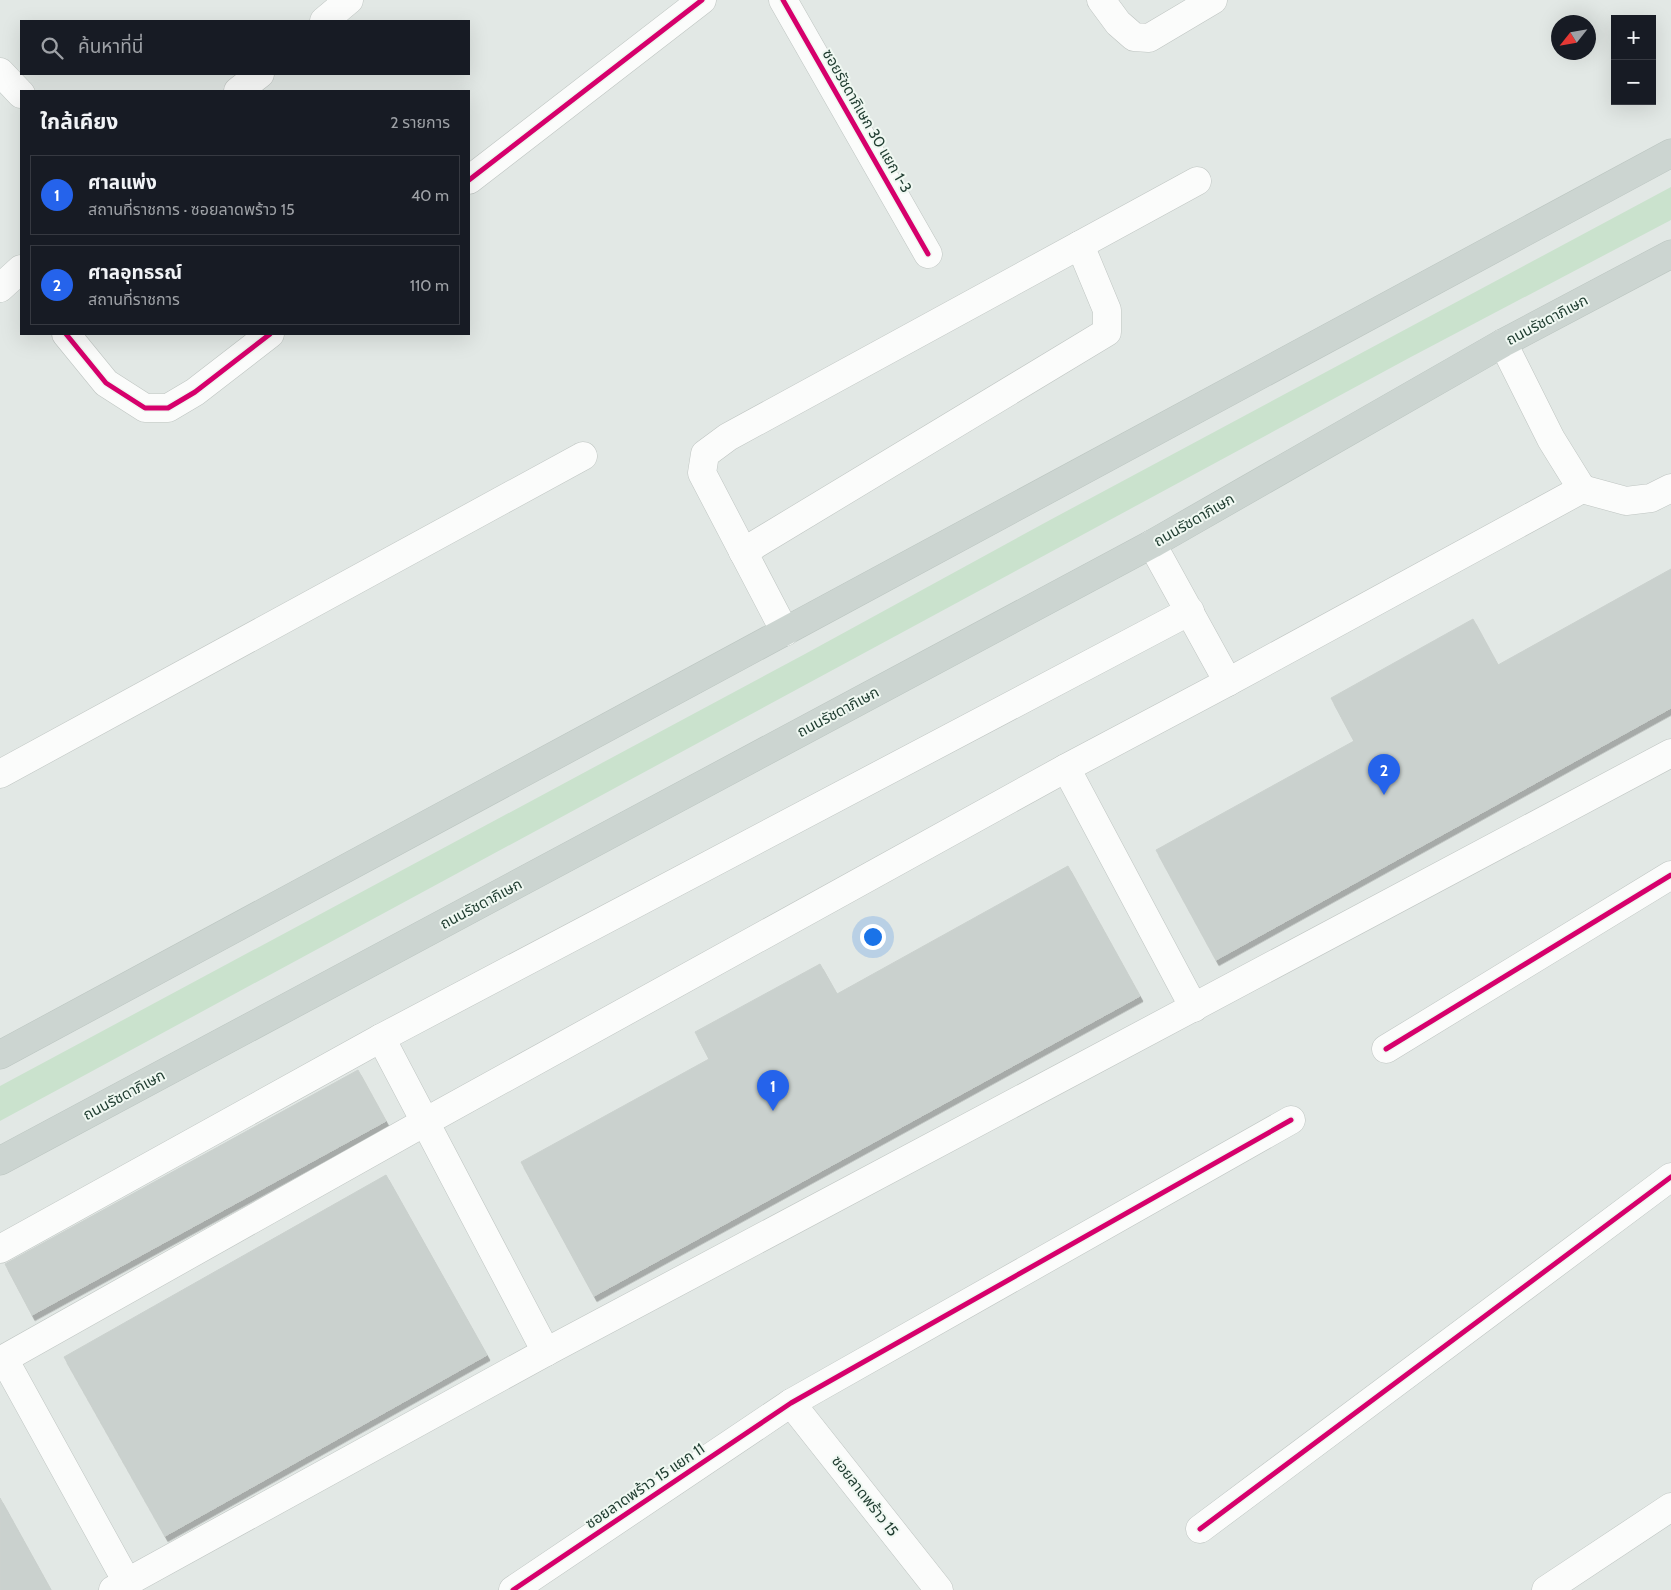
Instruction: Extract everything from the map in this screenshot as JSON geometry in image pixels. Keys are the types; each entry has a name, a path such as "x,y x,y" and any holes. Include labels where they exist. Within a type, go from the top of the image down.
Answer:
{"main road":[{"path":"0,1055 1671,153"},
{"name":"ถนนรัชดาภิเษก","path":"0,1162 1152,544 1504,343 1671,254"}],"street":[{"path":"325,20 349,0"},
{"path":"470,179 702,0"},
{"name":"ซอยรัชดาภิเษก 30 แยก 1-3","path":"783,0 928,254"},
{"path":"1101,0 1118,23 1134,37 1150,38 1213,0"},
{"path":"0,72 20,93"},
{"path":"239,90 259,75"},
{"path":"785,632 702,473 705,454 728,437 1196,181"},
{"path":"743,552 1107,332 1107,310 1080,245"},
{"path":"67,335 106,383 145,408 168,408 188,396 269,335"},
{"path":"1504,343 1551,439 1582,490"},
{"path":"0,774 582,456"},
{"path":"1671,488 1651,498 1626,501 1582,490 1066,768 425,1122 2,1360 120,1586 546,1352 1671,753"},
{"path":"1152,544 1228,682"},
{"path":"0,1249 381,1038 1190,611"},
{"path":"1066,768 1194,1008"},
{"path":"1386,1049 1671,875"},
{"path":"381,1038 546,1352"},
{"name":"ซอยลาดพร้าว 15 แยก 11","path":"512,1590 791,1403 1291,1120"},
{"path":"1200,1529 1671,1177"},
{"name":"ซอยลาดพร้าว 15","path":"791,1403 939,1590"},
{"path":"1546,1590 1671,1507"}],"green space":[{"path":"1671,187 1671,220 1409,358 0,1121 0,1086"}],"building":[{"path":"1671,569 1671,708 1216,960 1156,850 1354,741 1331,698 1473,619 1498,665"},
{"path":"1068,866 1140,996 594,1296 521,1162 709,1059 695,1032 820,964 837,994"},
{"path":"358,1070 386,1121 32,1315 5,1264"},
{"path":"386,1175 487,1355 165,1536 64,1357"},
{"path":"0,1498 51,1590 0,1590"}],"cycle path":[{"path":"470,179 702,0"},
{"path":"783,0 928,254"},
{"path":"67,335 106,383 145,408 168,408 195,392 269,335"},
{"path":"1386,1049 1671,875"},
{"path":"513,1590 791,1403 1291,1120"},
{"path":"1200,1529 1671,1177"}],"place":[{"name":"ศาลอุทธรณ์","path":"1384,795"},
{"name":"ศาลแพ่ง","path":"773,1111"}]}
